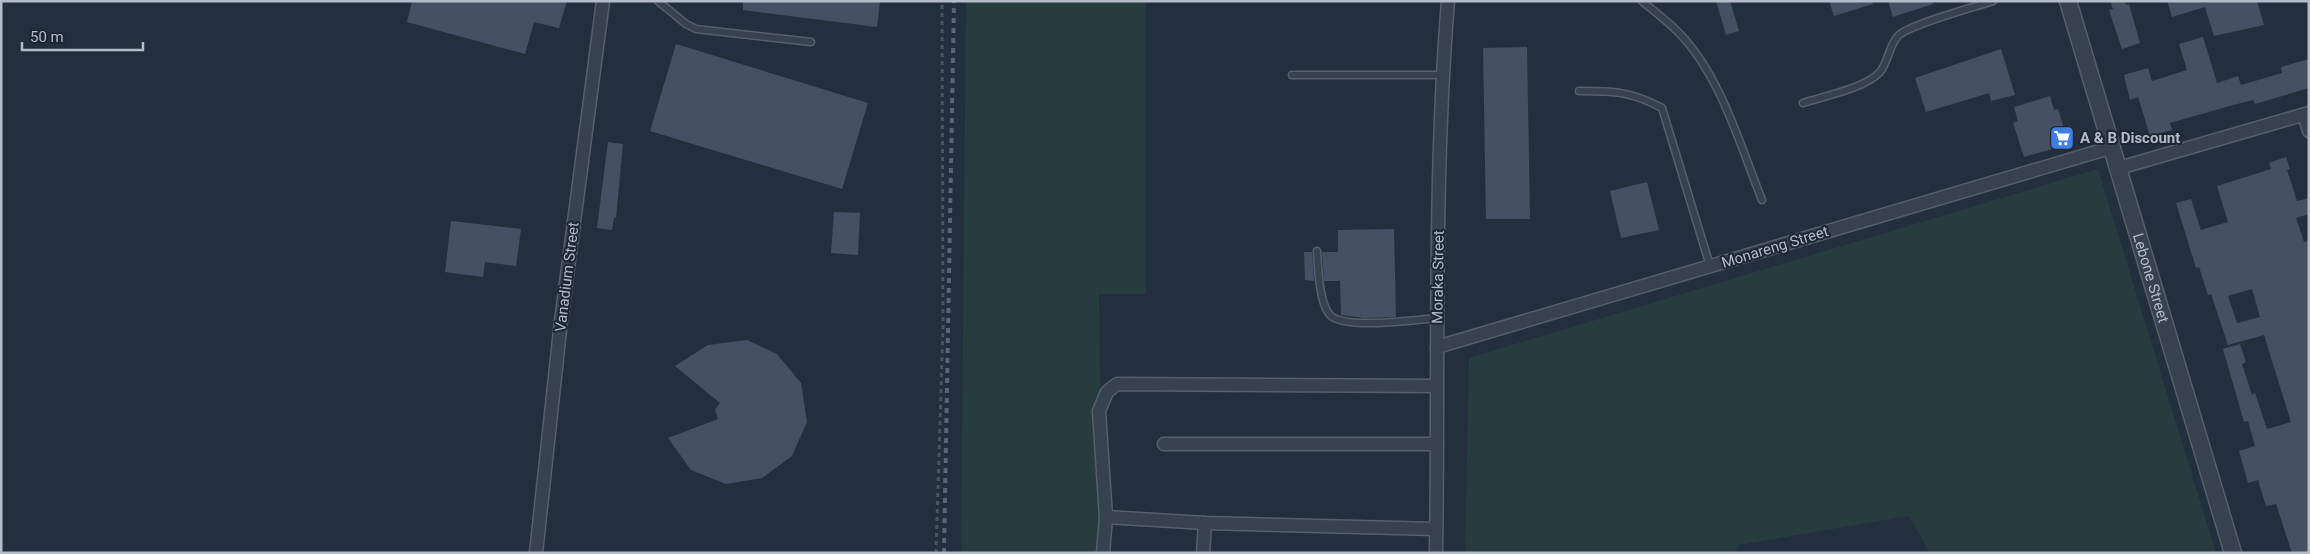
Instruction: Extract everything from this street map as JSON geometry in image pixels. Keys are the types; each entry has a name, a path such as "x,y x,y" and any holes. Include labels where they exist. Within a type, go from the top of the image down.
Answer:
{"street":[{"name":"Vanadium Street","path":"536,553 561,322 603,1"},
{"name":"Moraka Street","path":"1436,553 1436,386 1442,75 1448,1"},
{"name":"Lebone Street","path":"2068,1 2233,553"},
{"path":"2119,168 2306,114 2309,131"},
{"name":"Monareng Street","path":"1437,347 2113,147"},
{"path":"1103,553 1106,517 1099,411 1107,392 1117,384 1436,386"},
{"path":"1164,444 1437,444"},
{"path":"1106,517 1205,523 1436,529"},
{"path":"1203,553 1205,523"}],"lane":[{"path":"658,1 686,24 696,29 811,42"},
{"path":"1642,1 1680,34 1701,60 1714,81 1762,200"},
{"path":"1803,103 1868,82 1880,72 1893,44 1900,35 1933,21 1992,1"},
{"path":"1292,75 1442,75"},
{"path":"1579,92 1620,91 1645,99 1662,108 1710,266"},
{"path":"1317,251 1325,307 1330,316 1339,321 1357,323 1437,318"}],"path":[{"path":"936,553 943,326 942,1"}],"green space":[{"path":"966,1 1146,1 1146,294 1099,294 1102,553 961,553"},
{"path":"2098,169 2216,553 1930,553 1909,516 1739,545 1734,553 1465,553 1469,358"}],"building":[{"path":"412,1 567,1 559,28 534,22 525,54 407,22"},
{"path":"743,1 880,1 877,27 743,10"},
{"path":"1716,1 1730,1 1739,31 1726,35"},
{"path":"1829,1 1872,1 1873,4 1834,16"},
{"path":"1888,1 1932,1 1933,4 1893,17"},
{"path":"2110,1 2125,1 2126,5 2129,4 2140,43 2122,49 2109,10 2113,9"},
{"path":"2167,1 2257,1 2264,25 2214,36 2205,7 2172,17"},
{"path":"2203,37 2217,83 2238,76 2241,85 2282,73 2281,67 2309,59 2309,88 2255,104 2253,100 2170,123 2172,130 2150,136 2138,97 2130,100 2124,75 2148,68 2152,81 2187,70 2179,44"},
{"path":"676,44 868,103 842,189 650,131"},
{"path":"1527,47 1530,219 1486,219 1483,48"},
{"path":"2001,49 2015,95 1991,101 1989,93 1926,112 1915,78"},
{"path":"2050,96 2054,110 2058,109 2069,144 2024,157 2013,123 2018,121 2014,107"},
{"path":"608,142 623,144 616,218 614,217 612,230 597,228"},
{"path":"2286,157 2290,169 2287,170 2297,201 2309,198 2309,214 2296,218 2304,242 2309,241 2309,553 2292,553 2276,504 2266,506 2258,480 2248,483 2239,451 2255,446 2248,421 2244,422 2223,349 2240,344 2246,362 2242,364 2252,395 2255,393 2267,429 2291,422 2264,335 2228,345 2211,294 2208,295 2199,267 2196,268 2176,203 2191,199 2201,230 2228,222 2217,186 2271,169 2269,163","holes":["2252,289 2260,317 2237,323 2228,296"]},
{"path":"1647,182 1659,230 1621,238 1610,191"},
{"path":"834,212 860,213 858,255 831,253"},
{"path":"451,221 521,229 516,266 485,262 483,277 445,272"},
{"path":"1394,229 1396,317 1364,318 1341,315 1340,281 1324,281 1322,252 1338,252 1338,230"},
{"path":"1304,252 1312,252 1314,281 1305,280"},
{"path":"747,340 777,354 801,383 807,422 792,456 762,478 726,484 691,470 668,438 718,419 715,410 720,403 675,366 708,345"}],"railway":[{"path":"944,553 954,1"}],"place":[{"name":"A & B Discount","path":"2062,138"}]}
